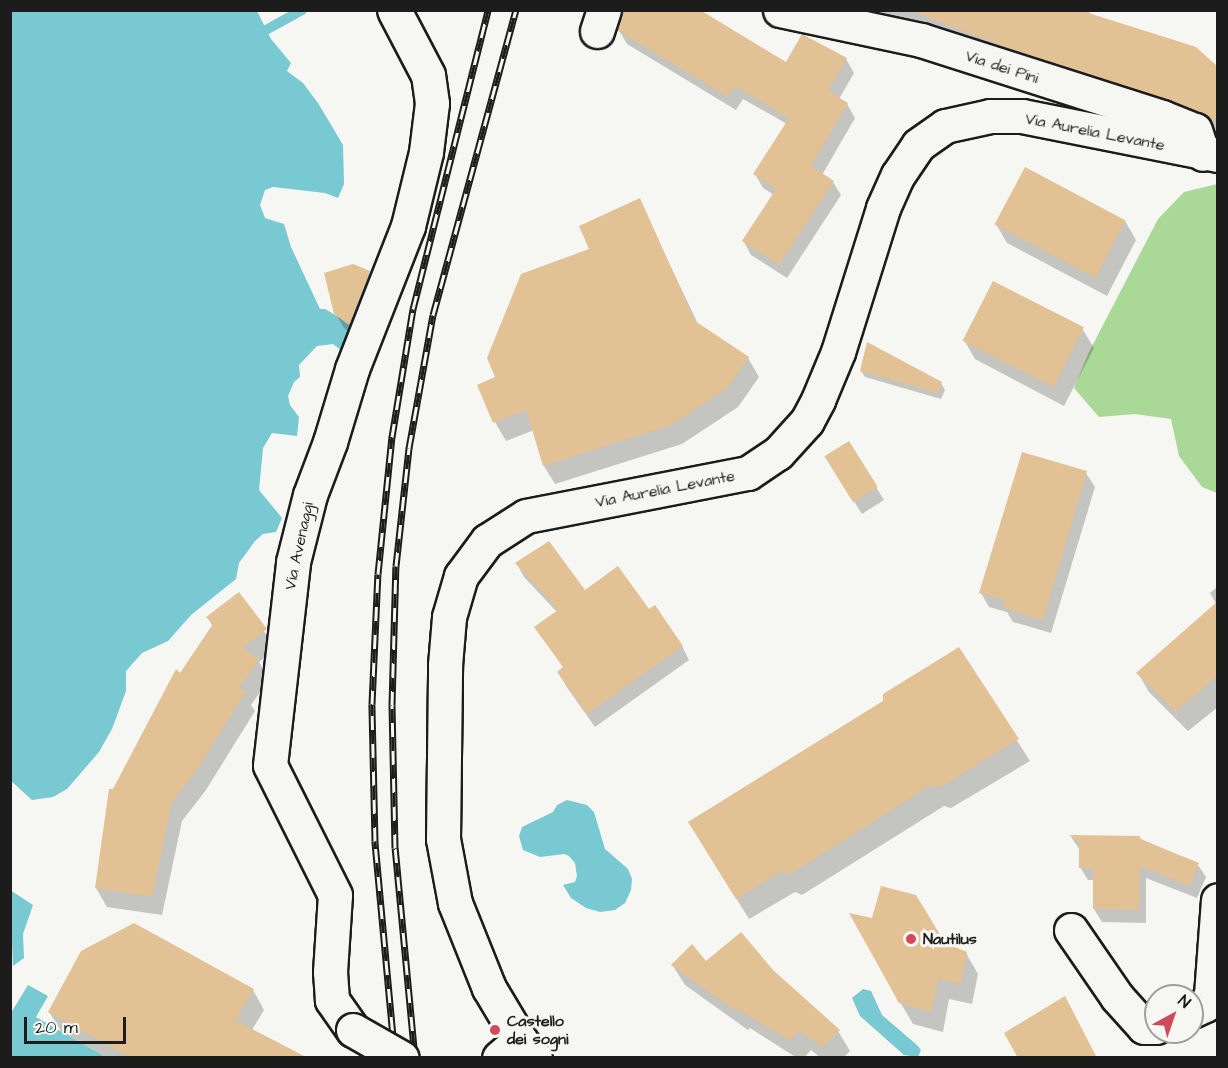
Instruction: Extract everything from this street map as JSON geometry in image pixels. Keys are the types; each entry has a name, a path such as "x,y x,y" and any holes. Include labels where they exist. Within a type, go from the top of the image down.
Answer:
{"street":[{"name":"Via dei Pini","path":"780,10 921,40 1162,117 1195,130 1210,155"},
{"name":"Via Avenaggi","path":"401,22 428,75 432,103 426,152 408,226 352,369 330,442 310,495 292,562 270,765 335,895 330,972 333,1000 352,1030 402,1058"},
{"name":"Via Aurelia Levante","path":"518,1052 454,903 443,839 445,665 449,617 461,576 487,541 526,516 748,473 778,453 807,421 818,400 838,352 883,208 897,175 918,145 945,126 990,116 1022,116 1210,155"},
{"path":"1207,1002 1218,900"},
{"path":"1071,930 1117,997 1144,1027"}],"green space":[{"path":"1218,184 1217,493 1202,487 1179,456 1171,419 1135,414 1099,417 1074,388 1088,354 1158,219 1184,192"}],"water":[{"path":"10,11 257,11 271,39 291,63 287,71 303,83 343,145 344,184 338,198 325,193 273,187 265,190 260,205 265,218 284,224 291,247 320,309 325,309 352,325 341,350 333,344 317,346 299,365 300,377 294,382 288,396 290,405 299,417 297,436 272,433 263,448 259,490 282,518 276,532 263,534 255,541 239,563 236,579 191,615 168,641 142,653 126,671 126,691 112,729 99,752 67,789 53,797 32,800 10,780"},
{"path":"567,800 587,805 594,812 605,849 628,869 632,879 631,890 625,903 615,910 600,912 586,908 571,898 563,885 575,882 577,876 575,863 569,856 564,854 540,857 523,850 519,836 522,827 553,812 557,805"},
{"path":"10,890 33,905 23,934 24,958 13,966"},
{"path":"28,985 48,996 36,1017 106,1057 11,1057 11,1013"},
{"path":"863,989 871,991 882,1015 918,1046 921,1050 918,1057 904,1055 860,1016 852,998"}],"building":[{"path":"622,10 700,10 786,62 802,34 847,58 828,91 848,103 811,166 834,181 779,265 742,241 776,189 753,174 789,118 735,86 728,97 617,30"},
{"path":"917,10 1079,10 1196,47 1218,67 1218,122 1169,100 1011,49 916,13"},
{"path":"1025,167 1126,221 1095,278 994,224"},
{"path":"640,198 695,321 749,357 727,388 671,425 543,466 526,410 493,423 477,385 495,377 487,358 521,274 589,249 579,226"},
{"path":"353,264 370,271 349,325 334,314 324,273"},
{"path":"993,281 1084,327 1053,387 963,341"},
{"path":"867,342 942,382 938,393 860,371"},
{"path":"849,441 878,487 853,502 824,456"},
{"path":"1022,452 1087,471 1043,620 1003,608 1005,600 979,593"},
{"path":"549,541 585,590 618,566 649,609 655,605 683,646 587,714 557,672 563,667 534,627 558,610 515,563"},
{"path":"239,592 267,629 243,647 259,660 239,688 246,691 198,768 172,802 152,897 95,888 109,789 113,789 176,669 180,673 213,624 206,617"},
{"path":"1218,601 1218,675 1176,712 1136,673"},
{"path":"959,647 1019,739 939,788 931,785 789,875 782,871 736,899 688,822 883,701 883,694"},
{"path":"1069,835 1140,836 1140,839 1199,863 1190,886 1140,866 1139,910 1093,909 1093,868 1079,868 1079,842"},
{"path":"881,886 916,895 945,943 967,952 961,984 938,979 931,1012 899,1003 849,913 872,918"},
{"path":"134,923 254,989 235,1020 308,1058 131,1058 48,1012 81,951"},
{"path":"741,932 773,970 840,1030 822,1047 799,1031 790,1041 738,1009 736,1011 671,965 692,944 706,961"},
{"path":"1065,996 1097,1058 1018,1058 1004,1033"}],"waterway":[{"path":"266,30 302,10"}],"railway":[{"path":"395,1058 375,841 372,704 378,574 392,437 413,309 488,10"},
{"path":"415,1058 395,848 392,705 396,566 409,448 433,315 516,10"}],"place":[{"name":"Nautilus","path":"911,939"},
{"name":"Castello dei sogni","path":"495,1030"}]}
